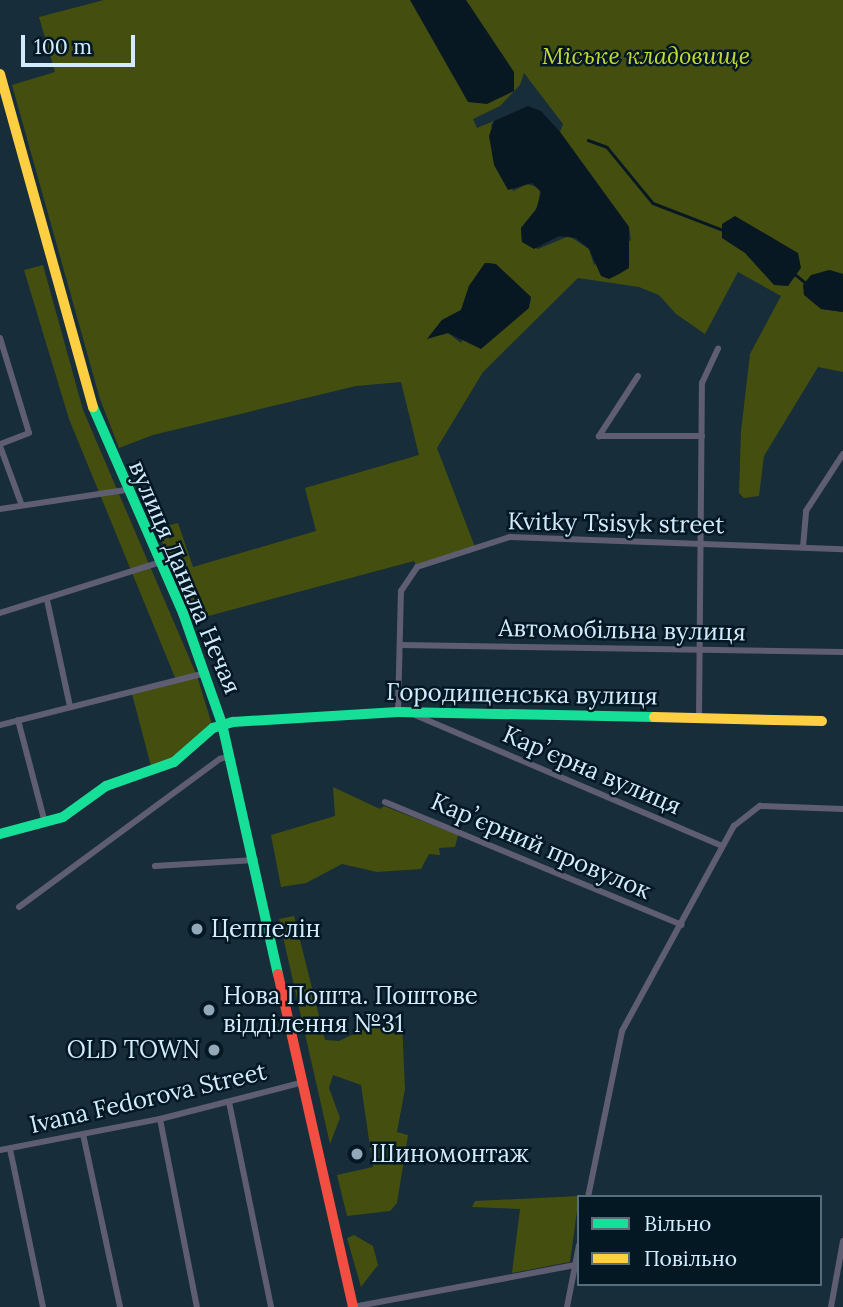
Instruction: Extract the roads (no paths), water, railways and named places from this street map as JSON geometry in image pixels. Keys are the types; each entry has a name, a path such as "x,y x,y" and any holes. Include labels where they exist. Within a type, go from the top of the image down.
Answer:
{"main road":[{"name":"вулиця Данила Нечая","path":"0,74 91,403 127,490 161,562 206,673 222,724 353,1307"},
{"name":"Городищенська вулиця","path":"222,724 404,712 822,721"},
{"path":"0,834 63,817 106,786 174,762 222,724"}],"street":[{"path":"0,338 29,432 0,445 21,503"},
{"path":"699,719 702,383 718,348"},
{"path":"638,376 599,436 702,436"},
{"path":"803,547 806,511 843,454"},
{"path":"0,509 21,503 127,490"},
{"name":"Kvitky Tsisyk street","path":"404,712 400,645 401,591 408,575 416,567 510,537 843,549"},
{"path":"0,613 161,562"},
{"path":"47,600 70,706"},
{"name":"Автомобільна вулиця","path":"400,645 843,652"},
{"path":"0,725 206,673"},
{"name":"Карʼєрна вулиця","path":"404,712 722,846"},
{"path":"18,720 45,823"},
{"path":"19,907 220,759 230,756"},
{"name":"Карʼєрний провулок","path":"385,802 682,925"},
{"path":"589,1195 622,1031 682,925 722,846 741,817 760,806 843,809"},
{"path":"155,866 254,860"},
{"name":"Ivana Fedorova Street","path":"0,1150 160,1119 304,1082"},
{"path":"229,1102 271,1307"},
{"path":"160,1119 197,1307"},
{"path":"83,1134 120,1307"},
{"path":"10,1149 43,1307"},
{"path":"831,1307 843,1241"},
{"path":"567,1307 577,1255"},
{"path":"353,1307 575,1265"}],"water":[{"path":"410,0 466,0 514,72 514,91 487,104 468,102"},
{"path":"528,106 541,111 560,132 629,227 629,268 619,274 609,279 601,276 589,249 576,238 559,236 534,249 522,242 521,228 536,210 541,192 532,183 508,190 494,165 489,136 494,121"},
{"path":"735,216 798,253 801,268 788,286 774,285 745,253 722,238 722,224"},
{"path":"485,263 496,264 531,297 529,308 481,349 448,333 427,339 442,320 461,310 469,286"},
{"path":"829,270 843,274 843,312 821,309 804,295 803,285 811,275"}],"waterway":[{"path":"588,140 607,147 653,203 723,230"},
{"path":"796,275 807,284"}],"place":[{"name":"Цеппелін","path":"197,929"},
{"name":"Нова Пошта. Поштове відділення №31","path":"209,1010"},
{"name":"OLD TOWN","path":"214,1050"},
{"name":"Шиномонтаж","path":"357,1154"}],"park label":[{"name":"Міське кладовище","path":"646,56"}]}
